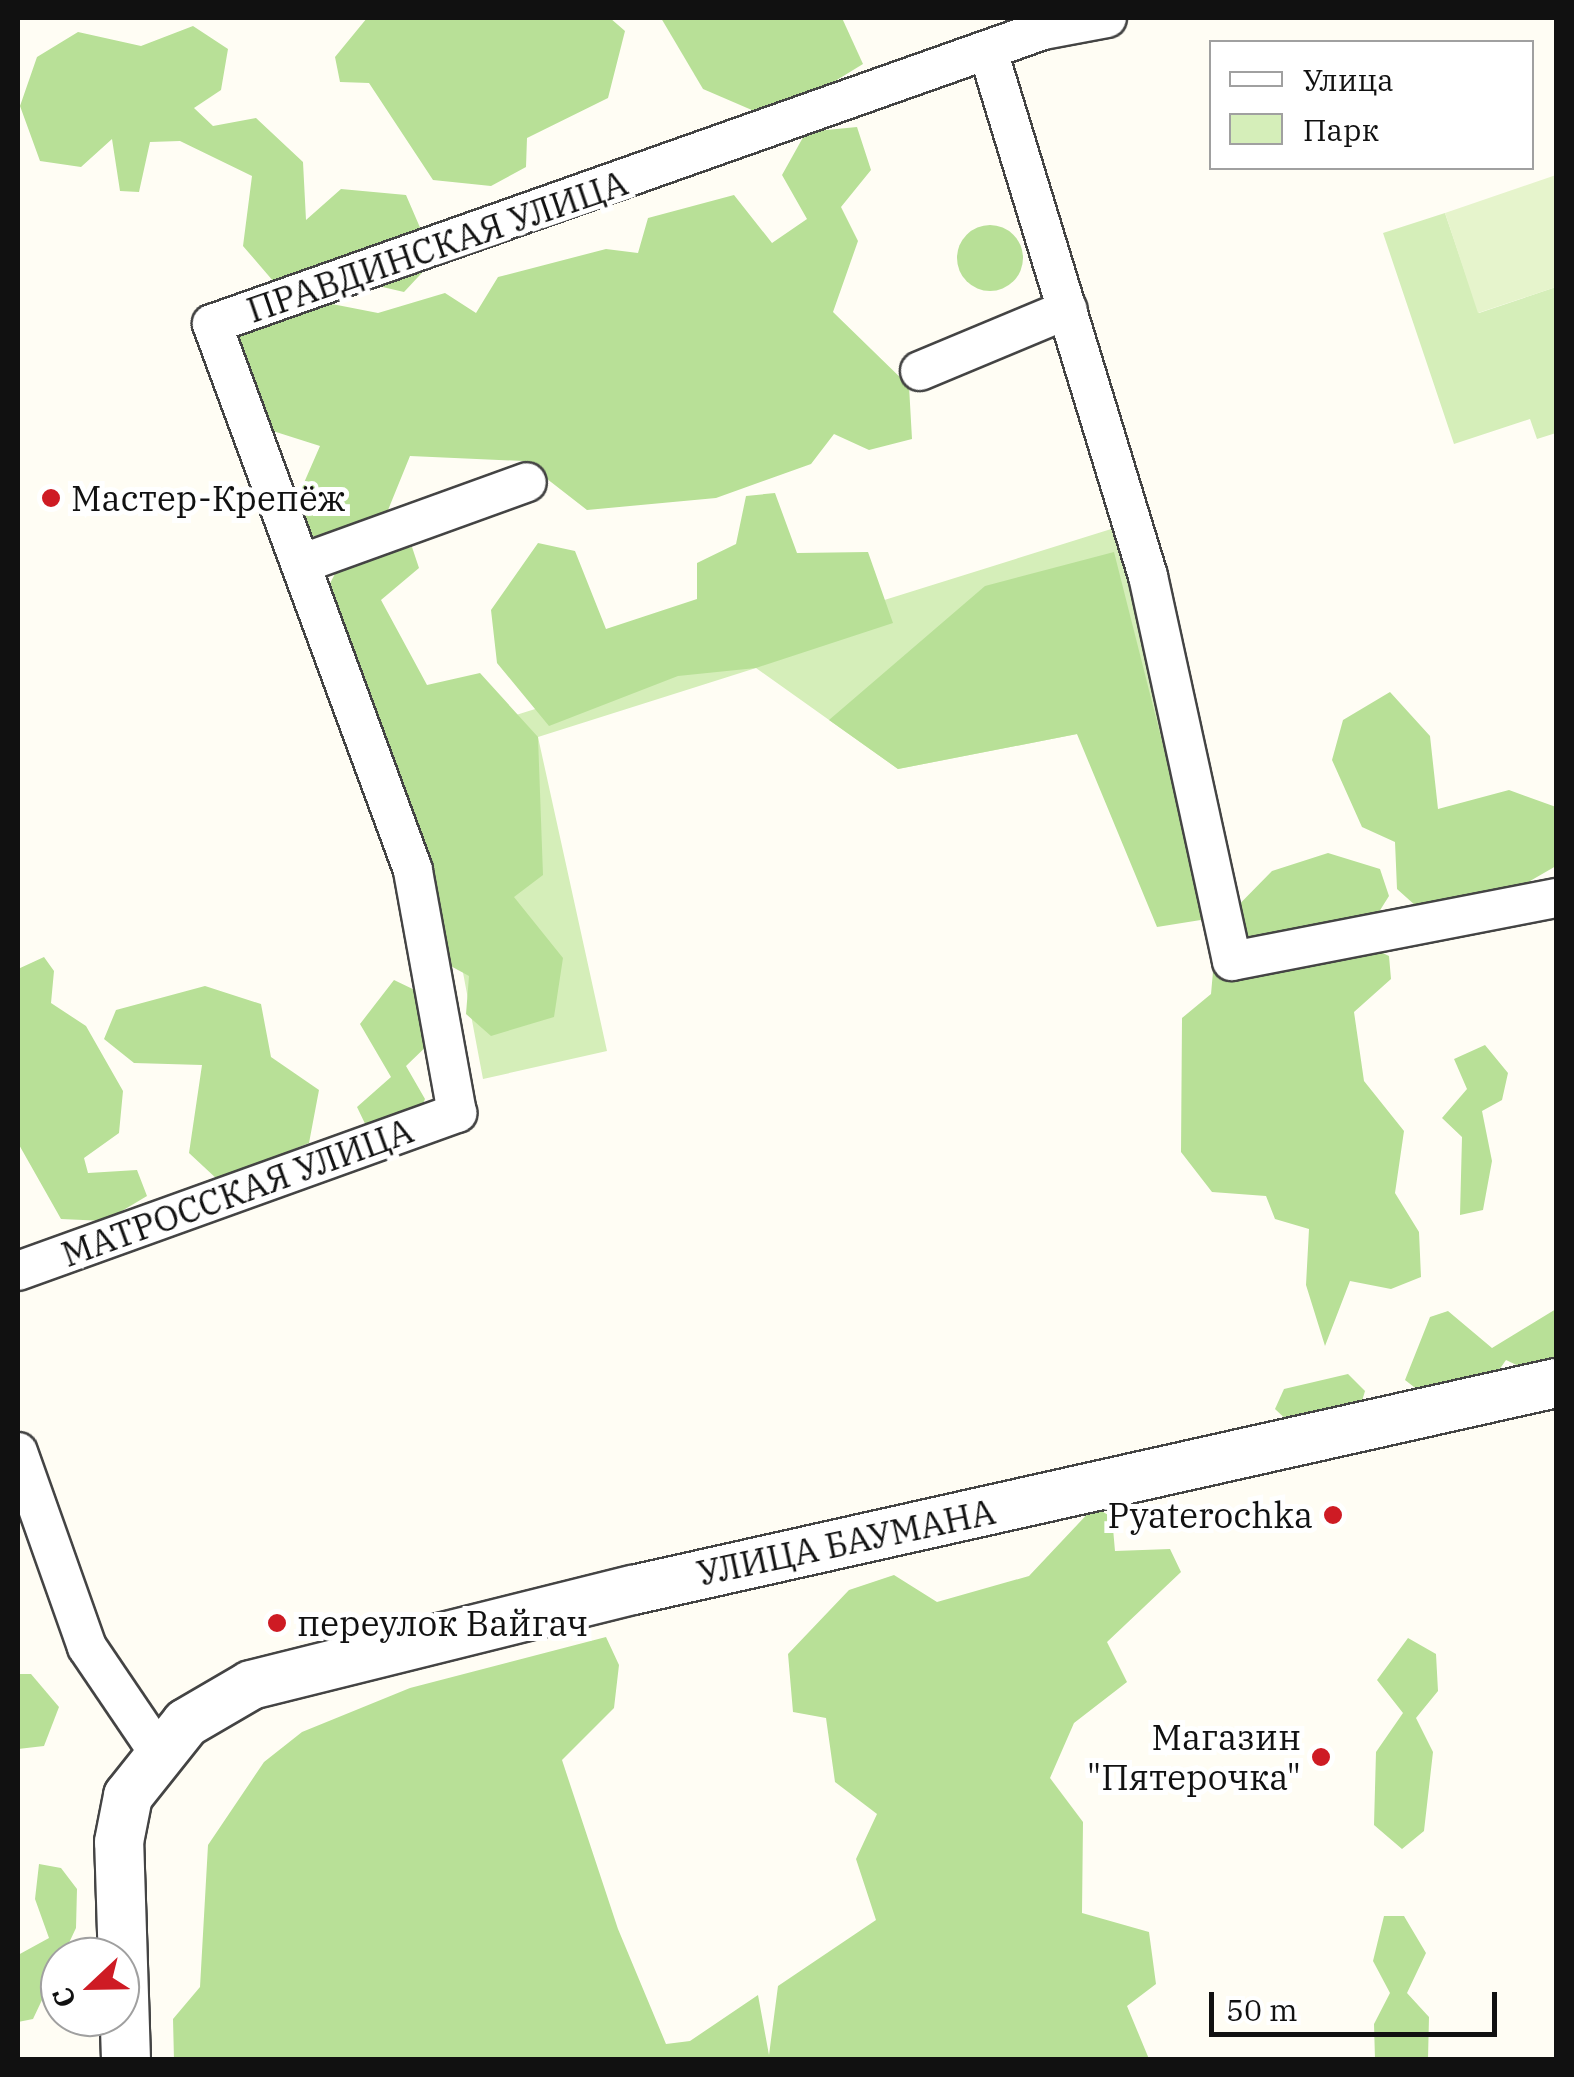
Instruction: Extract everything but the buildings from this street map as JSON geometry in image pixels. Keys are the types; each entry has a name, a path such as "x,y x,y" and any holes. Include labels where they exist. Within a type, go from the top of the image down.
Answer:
{"street":[{"name":"ПРАВДИНСКАЯ УЛИЦА","path":"457,1113 413,870 212,324 988,51 1107,18"},
{"path":"988,51 1148,576 1232,961 1556,898"},
{"path":"920,371 1068,309"},
{"path":"301,564 527,482"},
{"name":"МАТРОССКАЯ УЛИЦА","path":"18,1271 457,1113"},
{"name":"УЛИЦА БАУМАНА","path":"158,1752 217,1703 317,1663 1556,1383"},
{"path":"18,1452 87,1647 158,1752 128,1796 119,1842 126,2060"}],"green space":[{"path":"367,18 610,18 625,31 608,98 527,138 526,167 491,186 433,180 369,83 340,82 335,57"},
{"path":"661,18 842,18 863,64 773,119 703,89"},
{"path":"193,26 228,49 221,90 194,108 213,126 256,118 303,162 306,220 341,189 406,195 434,260 404,292 318,272 280,289 243,246 252,176 180,141 150,142 139,192 120,191 112,139 81,167 40,161 20,106 37,57 78,32 141,46"},
{"path":"857,127 871,170 841,207 858,241 833,312 909,386 912,439 869,450 834,434 811,464 716,498 587,510 524,461 410,456 386,515 349,542 283,531 320,446 238,420 228,339 332,304 378,313 445,293 476,313 498,277 606,249 638,253 648,218 734,195 772,243 807,219 782,175 806,132"},
{"path":"1556,175 1556,287 1478,313 1445,213"},
{"path":"1445,213 1479,313 1556,287 1556,433 1537,439 1530,419 1454,444 1383,233"},
{"path":"990,225 1003,227 1013,235 1021,245 1021,271 1013,281 1003,289 990,291 977,289 967,281 959,271 957,258 959,245 967,235 977,227"},
{"path":"775,493 797,553 868,552 893,623 756,668 678,676 549,726 497,663 491,610 538,543 575,551 606,629 697,599 697,563 736,544 746,496"},
{"path":"1124,525 1207,919 1077,734 898,769 756,668 538,737 607,1051 483,1079 443,866 404,750"},
{"path":"412,547 419,568 381,600 427,685 480,673 538,737 543,875 514,897 563,958 554,1017 491,1036 466,1014 469,976 436,958 321,601 342,560"},
{"path":"1114,552 1207,919 1157,927 1077,734 898,769 829,720 985,586"},
{"path":"1390,692 1430,736 1438,809 1509,790 1556,807 1556,866 1490,904 1426,915 1397,889 1395,842 1362,827 1332,760 1343,720"},
{"path":"1328,853 1380,869 1389,896 1360,942 1389,956 1391,979 1354,1012 1364,1081 1404,1131 1395,1193 1419,1232 1421,1277 1391,1289 1350,1281 1325,1346 1306,1285 1309,1229 1275,1219 1266,1196 1212,1192 1181,1152 1182,1018 1211,994 1217,927 1272,871"},
{"path":"44,957 54,971 51,1003 86,1026 123,1091 119,1133 84,1158 88,1173 137,1170 147,1196 105,1221 61,1219 18,1143 18,969"},
{"path":"394,980 421,993 435,1038 406,1066 425,1099 415,1123 370,1134 357,1107 391,1077 360,1024"},
{"path":"205,986 261,1004 271,1057 319,1090 309,1143 218,1180 189,1153 202,1065 134,1063 104,1039 116,1010"},
{"path":"1485,1045 1508,1073 1502,1100 1482,1111 1492,1161 1483,1210 1460,1215 1462,1137 1442,1118 1467,1089 1454,1059"},
{"path":"1556,1309 1556,1365 1527,1370 1506,1360 1492,1380 1423,1394 1405,1380 1430,1317 1448,1311 1492,1348"},
{"path":"1348,1374 1365,1391 1359,1411 1293,1426 1275,1409 1284,1389"},
{"path":"1094,1507 1112,1517 1115,1551 1170,1549 1181,1572 1107,1642 1127,1682 1074,1723 1050,1778 1083,1822 1082,1913 1149,1932 1156,1984 1127,2006 1149,2059 174,2060 173,2019 200,1987 208,1845 264,1762 302,1732 410,1688 606,1637 619,1665 614,1708 562,1760 618,1929 666,2044 690,2041 758,1995 769,2055 778,1986 876,1920 856,1859 877,1814 835,1782 826,1718 793,1712 788,1654 849,1590 894,1575 937,1602 1029,1576"},
{"path":"1408,1638 1436,1654 1438,1691 1416,1718 1433,1752 1424,1831 1402,1849 1374,1825 1376,1752 1403,1713 1377,1680"},
{"path":"18,1674 31,1674 59,1707 44,1746 18,1749"},
{"path":"39,1864 61,1868 77,1889 76,1928 72,1937 49,1937 35,1899"},
{"path":"1384,1916 1404,1916 1426,1953 1407,1993 1429,2017 1428,2059 1375,2059 1374,2024 1390,1993 1373,1961"},
{"path":"40,1943 40,2004 33,2019 18,2022 18,1955"}],"place":[{"name":"Мастер-Крепёж","path":"51,498"},
{"name":"Pyaterochka","path":"1333,1515"},
{"name":"переулок Вайгач","path":"277,1623"},
{"name":"Магазин \"Пятерочка\"","path":"1321,1757"}]}
